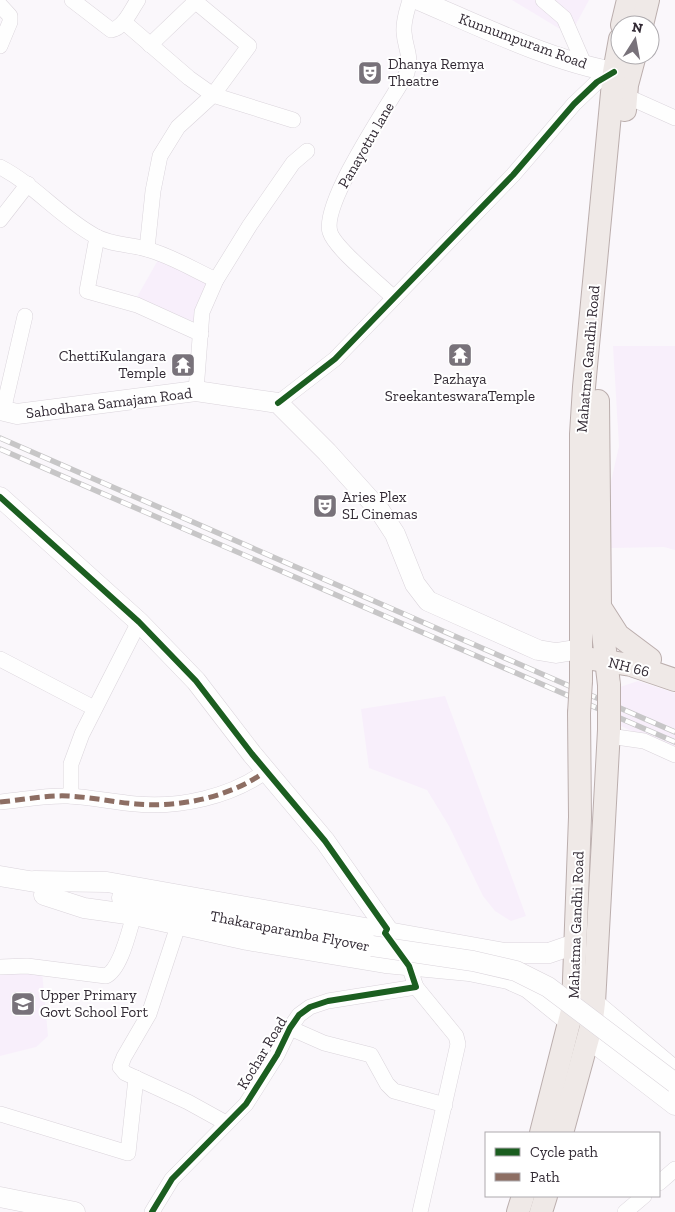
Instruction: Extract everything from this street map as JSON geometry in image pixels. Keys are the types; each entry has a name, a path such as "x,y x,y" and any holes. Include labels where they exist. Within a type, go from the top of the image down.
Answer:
{"main road":[{"path":"624,15 628,0"},
{"path":"644,15 648,0"},
{"name":"Mahatma Gandhi Road","path":"562,1132 588,1038 594,1003 609,733 609,685 600,607 589,434 616,228 626,96 626,67"},
{"name":"Mahatma Gandhi Road","path":"541,1132 570,1022 580,817 579,712 589,434 626,67"},
{"path":"600,607 618,635 650,659"},
{"name":"NH 66","path":"581,654 628,652 675,667"},
{"name":"NH 66","path":"604,654 675,680"},
{"path":"518,1212 523,1197"},
{"path":"541,1212 546,1197"}],"street":[{"path":"72,0 111,30 118,28 124,22 138,0"},
{"name":"Panayottu lane","path":"394,298 340,246 330,232 330,219 339,188 407,73 409,56 404,35 404,20 410,0"},
{"name":"Kunnumpuram Road","path":"418,0 558,57 584,64 626,67"},
{"path":"543,0 564,18 584,64"},
{"path":"148,249 153,191 160,156 178,127 213,95 249,46 196,1 150,45"},
{"path":"0,5 10,16 10,22 0,46"},
{"path":"124,22 189,78 213,95 293,120"},
{"path":"581,654 538,650 428,601 414,584 395,534 380,511 327,452 278,403 335,359 513,175 574,104 597,82 626,67"},
{"path":"626,96 675,118"},
{"path":"196,391 202,312 216,280 250,225 293,163 308,150"},
{"path":"0,167 28,184 60,214 97,237 108,242 148,249 216,280"},
{"path":"0,220 28,184"},
{"path":"97,237 87,291 137,305 201,334"},
{"path":"1,410 25,316"},
{"name":"Sahodhara Samajam Road","path":"1,410 17,414 196,391 278,403"},
{"path":"0,497 139,622 196,681 266,771 325,841 387,929 379,940"},
{"path":"71,796 71,764 94,708 139,622"},
{"path":"0,660 94,708"},
{"path":"609,733 644,741 675,755"},
{"path":"0,802 41,796 71,796 139,804 184,802 212,798 230,792 249,784 266,771"},
{"path":"0,876 39,888 107,882 379,940 468,945 505,953 549,953 575,944"},
{"path":"0,887 108,893 136,909 178,926 256,942 410,966 469,971 508,979 528,988 570,1022"},
{"path":"0,967 27,966 106,976 111,974 116,966 136,909"},
{"name":"Thakaraparamba Flyover","path":"136,909 379,940 516,971 548,987 675,1083"},
{"path":"178,926 149,1014 120,1067 125,1073 188,1102 226,1123"},
{"path":"379,940 410,966 416,987 456,1036 457,1053 420,1212"},
{"name":"Kochar Road","path":"152,1212 172,1179 246,1104 277,1055 290,1028 299,1015 310,1007 328,1001 416,987"},
{"path":"594,1003 675,1071"},
{"path":"290,1028 324,1043 371,1055 387,1084 394,1090 445,1105"},
{"path":"588,1038 675,1106"},
{"path":"0,1114 128,1148 136,1078"},
{"path":"660,1182 675,1169"},
{"path":"0,1197 55,1210 75,1212"},
{"path":"625,1212 643,1197"}],"shaded area":[{"path":"512,0 589,0 570,35"},
{"path":"158,260 212,282 195,322 136,299"},
{"path":"613,346 675,346 675,550 664,547 611,548 610,486 619,446"},
{"path":"638,681 675,693 675,752 621,726 620,687"},
{"path":"445,696 526,916 511,921 495,911 483,896 449,826 427,790 369,768 361,709"},
{"name":"Upper Primary Govt School Fort","path":"0,970 42,972 48,1036 36,1047 0,1056"}],"railway":[{"path":"0,438 675,732"},
{"path":"0,449 675,742"}],"marked path":[{"path":"0,802 68,796 136,804 170,804 204,799 221,794 237,788 266,771"}],"cycle path":[{"path":"278,403 335,359 513,175 574,104 597,82 614,72"},
{"path":"0,497 139,622 196,681 252,754 325,841 387,929 385,933 409,966 416,987 328,1001 310,1007 299,1015 290,1028 277,1055 246,1104 172,1179 152,1212"}],"place":[{"name":"Dhanya Remya Theatre","path":"370,73"},
{"name":"Pazhaya SreekanteswaraTemple","path":"460,355"},
{"name":"ChettiKulangara Temple","path":"183,365"},
{"name":"Aries Plex SL Cinemas","path":"325,506"},
{"name":"Upper Primary Govt School Fort","path":"23,1004"}]}
